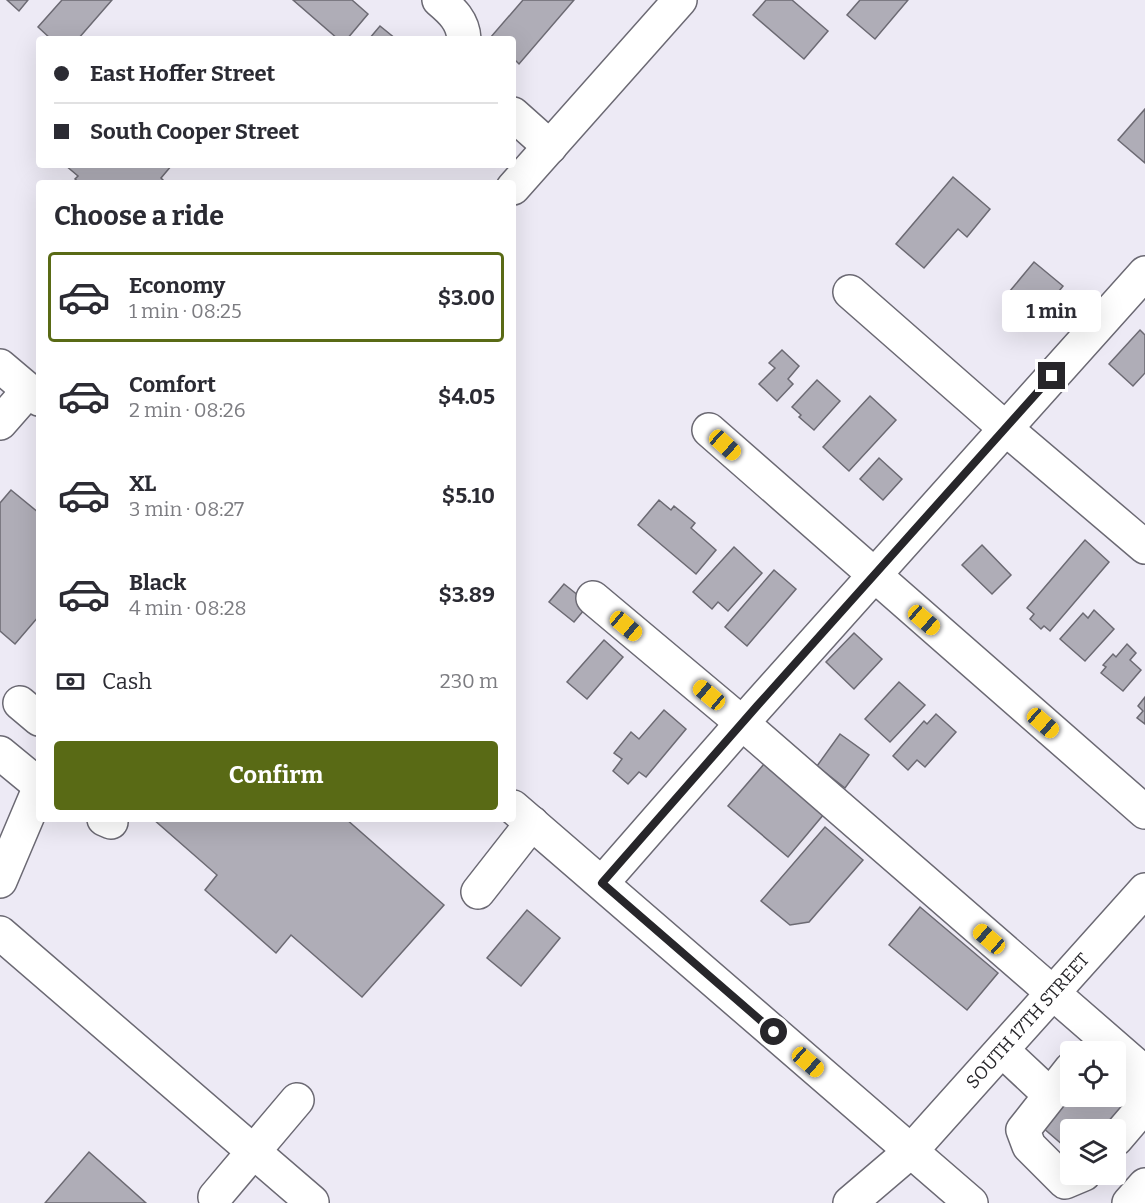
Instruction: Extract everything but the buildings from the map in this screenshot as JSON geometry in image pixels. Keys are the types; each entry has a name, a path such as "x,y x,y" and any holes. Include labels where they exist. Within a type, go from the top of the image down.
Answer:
{"street":[{"path":"439,0 457,16 464,36"},
{"path":"516,185 680,0"},
{"path":"516,117 550,147"},
{"path":"602,883 873,575 1145,273"},
{"path":"850,292 1145,547"},
{"path":"0,366 34,395 0,423"},
{"path":"709,430 1145,812"},
{"path":"593,598 742,723 1052,994 1090,1041"},
{"path":"0,753 36,787"},
{"path":"0,881 36,797"},
{"path":"478,892 523,815 971,1203"},
{"name":"SOUTH 17TH STREET","path":"850,1203 911,1151 1145,890"},
{"path":"0,933 311,1202"},
{"path":"1002,1050 1050,1095"},
{"path":"1126,1061 1140,1068 1140,1112 1126,1128"},
{"path":"1060,1083 1023,1130 1029,1146 1060,1177"},
{"path":"215,1197 297,1100"},
{"path":"1129,1203 1145,1185"}],"route":[{"path":"774,1032 602,883 1052,376"}]}
